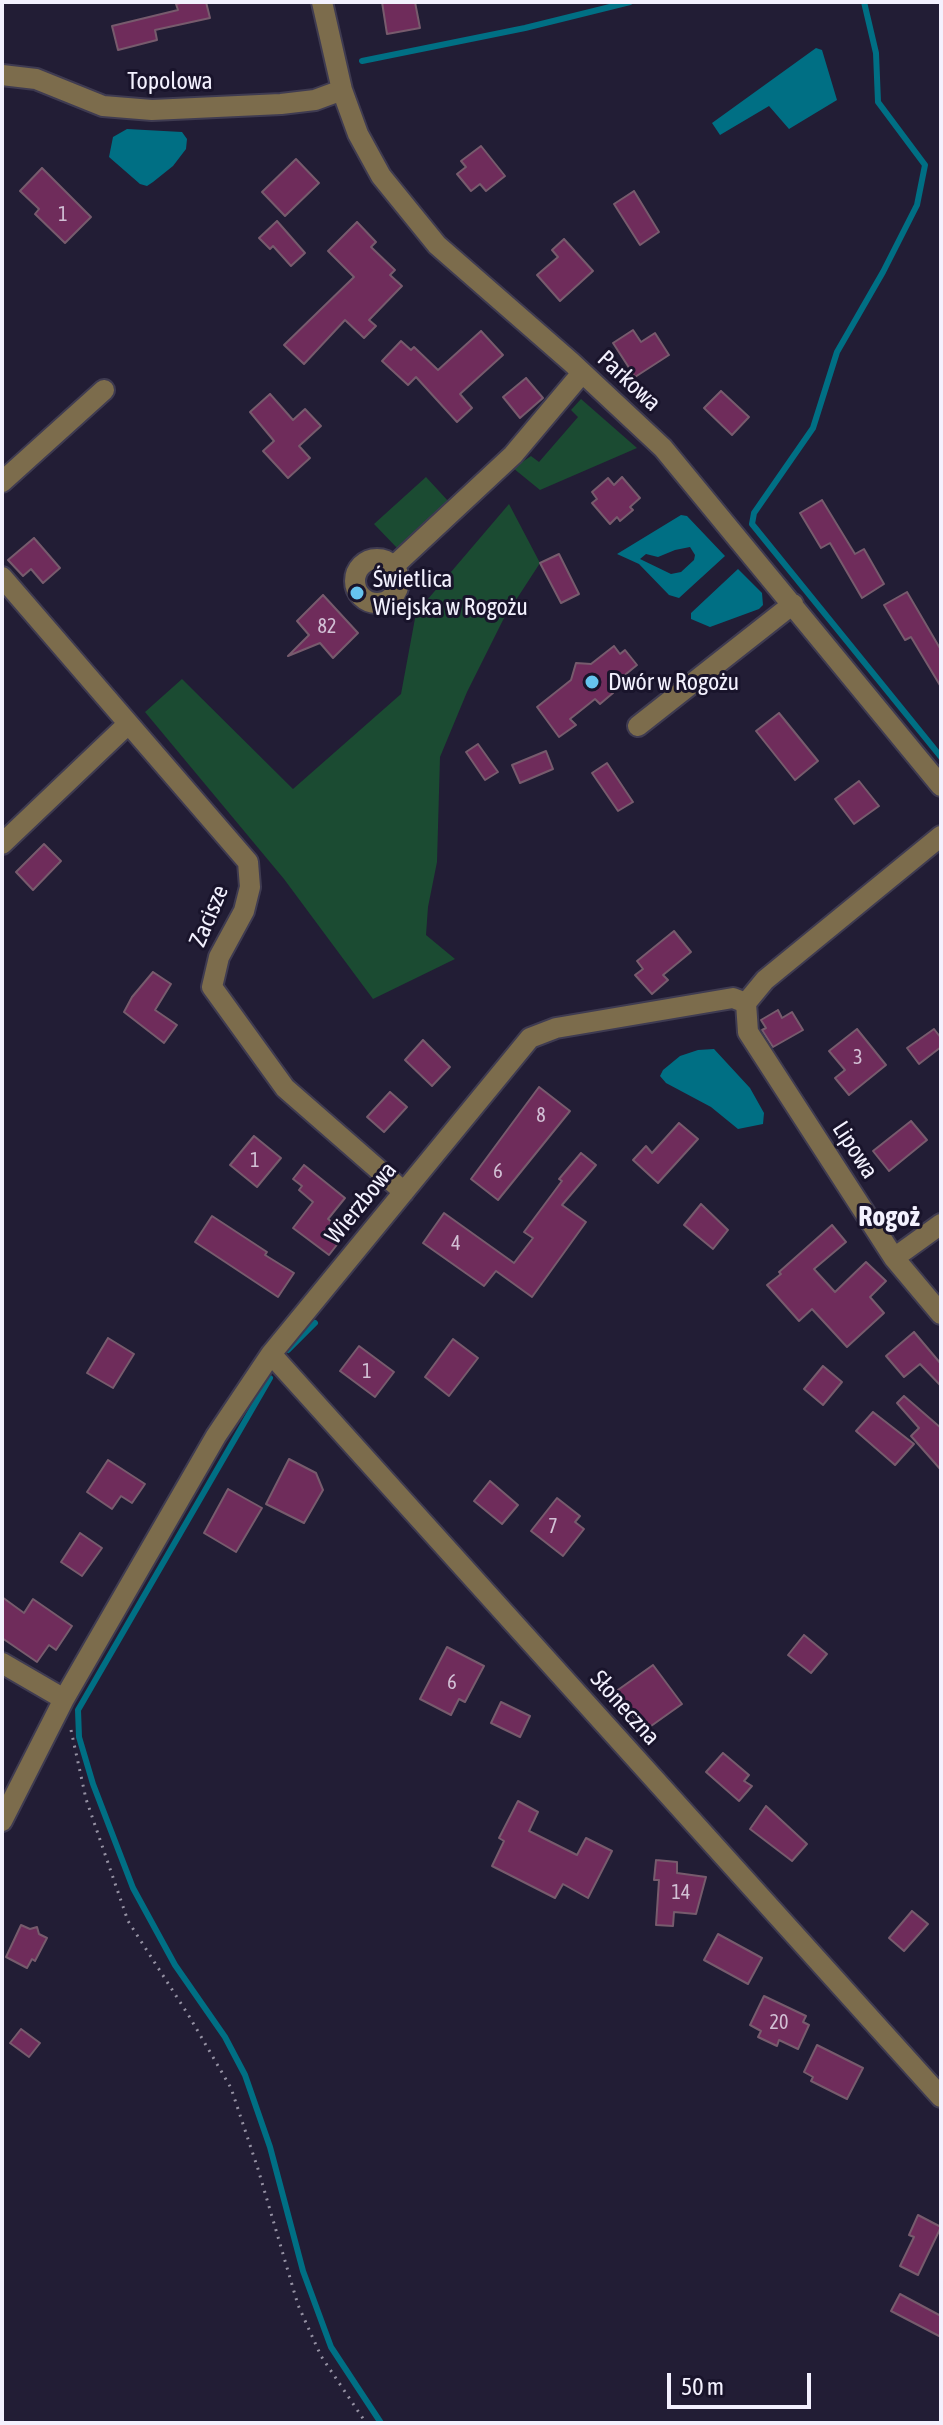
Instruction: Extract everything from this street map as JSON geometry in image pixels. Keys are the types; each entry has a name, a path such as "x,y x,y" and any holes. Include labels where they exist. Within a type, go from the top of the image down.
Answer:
{"street":[{"name":"Parkowa","path":"322,2 342,90 358,134 381,176 437,245 663,448 941,786"},
{"name":"Topolowa","path":"2,75 36,79 103,106 152,110 281,104 315,100 342,90"},
{"path":"394,566 513,455 582,373"},
{"path":"2,482 104,390"},
{"name":"Zacisze","path":"2,577 248,862 250,887 244,911 219,957 212,987 285,1088 404,1192"},
{"path":"638,726 793,604"},
{"path":"2,844 128,724"},
{"path":"746,1003 765,980 941,836"},
{"name":"Wierzbowa","path":"2,1821 64,1699 216,1436 271,1354 530,1038 556,1028 733,998 746,1003"},
{"name":"Lipowa","path":"746,1003 748,1032 894,1258 941,1314"},
{"path":"894,1258 941,1224"},
{"name":"Słoneczna","path":"271,1354 941,2097"},
{"path":"2,1663 64,1699"}],"path":[{"path":"64,1699 86,1799 128,1921 231,2088 298,2305 321,2356 366,2423"}],"green space":[{"path":"581,399 637,448 540,490 513,468 531,456 539,462 578,417 571,410"},
{"path":"426,477 449,502 398,549 374,524"},
{"path":"509,504 540,563 503,620 467,692 440,757 437,862 426,935 455,959 373,999 284,879 145,712 182,679 293,789 401,694 416,613"}],"water":[{"path":"816,48 822,50 837,100 789,129 769,106 720,135 712,123"},
{"path":"127,129 182,132 187,139 186,149 173,166 153,182 147,186 140,184 109,157 113,137"},
{"path":"681,515 687,516 725,556 679,598 669,595 639,564 617,554","holes":["690,547 695,555 694,560 681,572 671,574 640,559 646,554 658,557"]},
{"path":"738,569 762,593 763,605 710,627 691,619 691,613"},
{"path":"714,1049 750,1088 764,1113 763,1124 738,1129 711,1107 666,1083 660,1076 680,1056"}],"building":[{"path":"206,2 210,18 155,30 157,40 118,50 112,26 178,10 176,4"},
{"path":"382,2 415,2 420,28 387,34"},
{"path":"481,146 505,176 486,191 480,184 471,191 457,174 466,167 461,161"},
{"path":"296,159 319,183 285,216 262,192"},
{"path":"42,168 91,217 65,243 35,214 39,209 20,191"},
{"path":"634,191 659,232 640,245 614,204"},
{"path":"277,221 305,253 291,266 273,246 270,249 259,238"},
{"path":"357,222 376,242 371,247 395,270 390,275 402,286 369,320 376,326 364,338 345,320 304,364 284,345 354,277 328,251"},
{"path":"564,239 593,271 560,301 537,275 558,257 552,250"},
{"path":"633,330 641,342 655,333 669,355 635,377 613,343"},
{"path":"481,331 503,355 460,394 472,408 457,422 416,377 408,385 382,361 401,341 411,350 414,347 438,370"},
{"path":"526,378 543,398 520,418 503,397"},
{"path":"721,391 749,417 732,435 704,408"},
{"path":"270,394 293,420 305,409 321,426 299,446 310,458 288,478 263,451 274,441 250,412"},
{"path":"622,477 640,498 630,507 633,510 620,521 617,517 610,524 592,503 597,499 592,492 608,478 614,485"},
{"path":"822,500 855,554 864,549 884,584 862,598 830,543 821,548 800,513"},
{"path":"34,538 60,568 43,583 31,569 23,576 8,560"},
{"path":"559,554 579,594 561,603 540,563"},
{"path":"907,592 941,650 941,687 911,637 905,640 884,605"},
{"path":"323,595 358,633 333,658 320,643 288,656 309,635 297,621"},
{"name":"Dwór w Rogożu","path":"614,646 620,654 625,650 637,665 609,688 613,693 600,704 595,699 570,719 576,725 559,737 537,707 571,680 576,663 591,664"},
{"path":"779,713 818,761 795,780 756,731"},
{"path":"478,744 498,772 485,780 466,752"},
{"path":"546,751 553,769 520,783 512,765"},
{"path":"607,763 633,802 618,811 592,773"},
{"path":"859,781 879,806 854,824 835,799"},
{"path":"44,844 61,861 33,890 16,872"},
{"path":"674,931 691,952 663,975 668,980 652,994 635,975 643,969 637,961"},
{"path":"153,972 171,984 155,1010 177,1025 164,1043 124,1012"},
{"path":"778,1010 782,1018 792,1012 803,1030 773,1047 762,1030 766,1028 761,1020"},
{"path":"857,1029 886,1065 849,1095 835,1078 845,1070 829,1051"},
{"path":"934,1029 941,1038 941,1047 919,1064 907,1048"},
{"path":"423,1040 450,1067 432,1086 405,1060"},
{"path":"539,1087 570,1111 498,1200 471,1179"},
{"path":"390,1092 407,1107 384,1132 367,1117"},
{"path":"911,1121 927,1140 889,1171 873,1151"},
{"path":"679,1123 698,1139 658,1183 633,1160 646,1146 652,1153"},
{"path":"254,1136 281,1158 257,1187 230,1165"},
{"path":"581,1153 596,1165 562,1205 586,1222 532,1297 496,1271 484,1286 423,1243 444,1213 514,1263 533,1238 524,1232 562,1181 559,1179"},
{"path":"304,1165 345,1198 328,1219 346,1233 329,1255 293,1228 313,1202 299,1190 302,1186 293,1179"},
{"path":"701,1204 728,1230 713,1249 684,1225"},
{"path":"212,1216 294,1273 278,1297 195,1242"},
{"path":"832,1225 846,1242 814,1269 835,1292 866,1262 886,1281 870,1297 884,1313 847,1347 812,1309 799,1321 767,1285"},
{"path":"914,1332 941,1364 941,1386 920,1364 904,1377 886,1356"},
{"path":"108,1338 134,1354 113,1388 87,1373"},
{"path":"453,1339 478,1358 449,1396 425,1377"},
{"path":"359,1346 394,1372 375,1397 340,1371"},
{"path":"823,1366 842,1382 823,1405 804,1389"},
{"path":"904,1396 941,1428 941,1470 911,1436 919,1428 897,1403"},
{"path":"873,1412 914,1444 895,1465 856,1431"},
{"path":"289,1459 316,1473 323,1490 304,1523 266,1504"},
{"path":"108,1460 145,1484 132,1503 121,1496 112,1509 87,1492"},
{"path":"490,1481 518,1505 502,1524 474,1501"},
{"path":"228,1489 262,1508 236,1552 204,1533"},
{"path":"557,1498 580,1516 575,1522 584,1529 563,1556 531,1531"},
{"path":"80,1533 102,1548 82,1576 61,1562"},
{"path":"2,1597 24,1613 33,1599 72,1626 56,1650 49,1645 37,1662 2,1638"},
{"path":"804,1635 827,1654 811,1673 788,1655"},
{"path":"447,1647 484,1666 465,1702 459,1699 451,1715 420,1699"},
{"path":"653,1665 682,1704 644,1731 615,1692"},
{"path":"501,1702 530,1716 520,1737 491,1723"},
{"path":"723,1753 749,1775 744,1781 752,1786 739,1801 706,1772"},
{"path":"518,1801 538,1812 529,1831 577,1855 586,1838 612,1851 588,1898 563,1884 555,1898 492,1866 504,1841 499,1838"},
{"path":"766,1806 807,1844 792,1861 750,1829"},
{"path":"656,1860 677,1862 677,1873 706,1877 696,1914 674,1912 673,1926 656,1925 659,1880 654,1880"},
{"path":"912,1911 928,1924 904,1951 889,1938"},
{"path":"21,1925 30,1929 37,1927 39,1934 47,1938 35,1961 32,1959 27,1968 6,1957"},
{"path":"718,1934 762,1958 748,1984 704,1960"},
{"path":"764,1996 806,2016 803,2022 809,2025 798,2049 779,2040 777,2046 758,2037 761,2031 750,2025"},
{"path":"21,2029 40,2043 29,2057 10,2043"},
{"path":"817,2045 863,2068 847,2099 811,2081 813,2077 804,2072"},
{"path":"918,2215 941,2227 918,2275 900,2266 914,2237 909,2235"},
{"path":"900,2294 941,2316 941,2337 891,2311"}],"waterway":[{"path":"362,61 525,28 630,2"},
{"path":"864,2 876,53 878,102 925,165 917,205 837,352 813,428 754,513 752,524 941,757"},
{"path":"288,1350 315,1323"},
{"path":"270,1378 78,1710 79,1737 93,1784 133,1888 175,1965 225,2037 245,2075 270,2147 303,2271 331,2347 381,2423"}],"place":[{"name":"Świetlica Wiejska w Rogożu","path":"357,593"},
{"name":"Dwór w Rogożu","path":"592,682"}],"district":[{"name":"Rogoż","path":"889,1217"}]}
